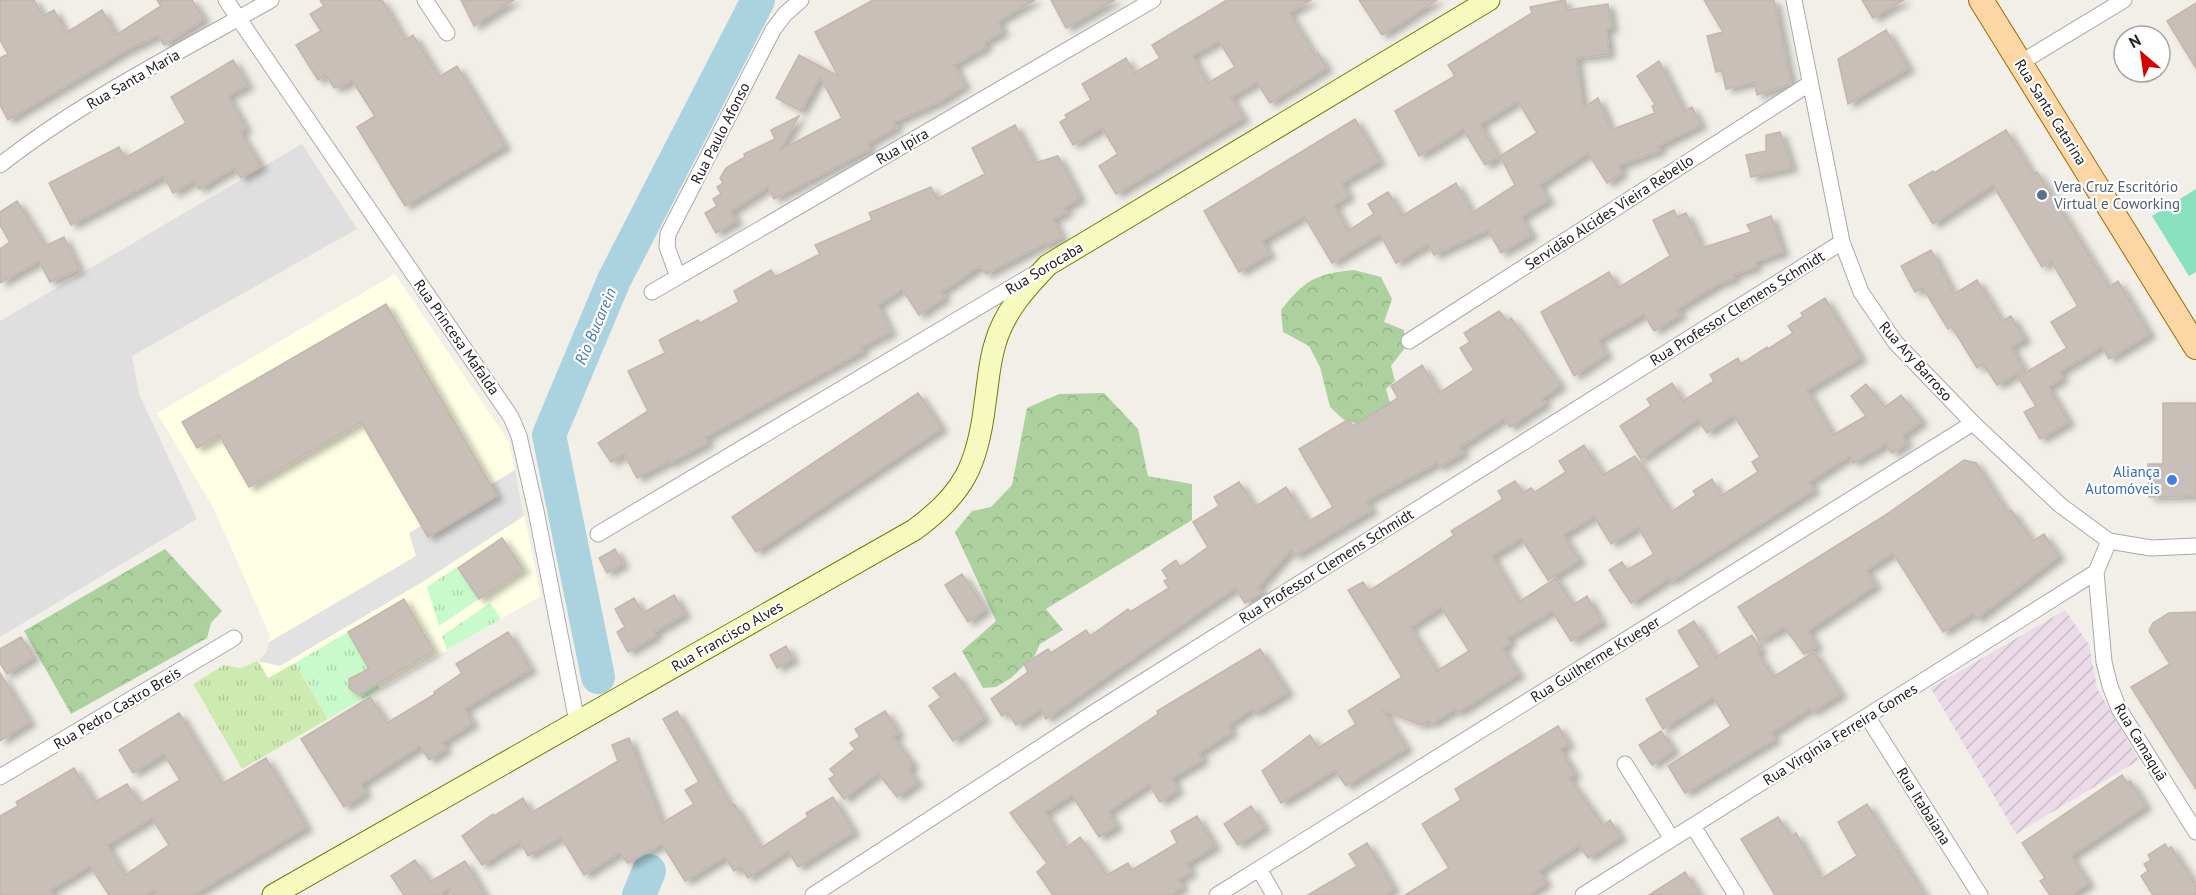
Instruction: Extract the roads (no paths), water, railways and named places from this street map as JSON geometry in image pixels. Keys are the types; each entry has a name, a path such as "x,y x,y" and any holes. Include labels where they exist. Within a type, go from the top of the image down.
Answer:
{"main road":[{"name":"Rua Sorocaba","path":"1048,266 1489,0"},
{"name":"Rua Santa Catarina","path":"1981,0 2196,347"},
{"name":"Rua Francisco Alves","path":"273,895 914,530 945,505 961,484 976,452 982,429 994,346 1002,325 1027,286 1048,266"}],"street":[{"name":"Rua Princesa Mafalda","path":"226,0 510,417 519,436 577,722"},
{"name":"Rua Santa Maria","path":"0,165 68,117 271,0"},
{"path":"425,0 447,33"},
{"name":"Rua Paulo Afonso","path":"678,277 667,247 668,234 773,30 784,14 801,0"},
{"name":"Rua Ipira","path":"652,292 1153,0"},
{"name":"Rua Ary Barroso","path":"1794,0 1842,242 1852,275 1870,309 1895,342 1973,423 2060,506 2109,541 2151,548 2196,546"},
{"path":"2020,63 2124,0"},
{"name":"Servidão Alcides Vieira Rebello","path":"1409,341 1809,84"},
{"name":"Rua Professor Clemens Schmidt","path":"813,895 1090,715 1842,242"},
{"name":"Rua Sorocaba","path":"598,534 1048,266"},
{"name":"Rua Guilherme Krueger","path":"1217,895 1973,423"},
{"name":"Rua Camaquã","path":"2109,541 2096,572 2104,662 2110,686 2119,708 2196,832"},
{"name":"Rua Virgínia Ferreira Gomes","path":"1583,895 2096,572"},
{"name":"Rua Pedro Castro Breis","path":"0,777 234,638"},
{"name":"Rua Itabaiana","path":"1867,716 1980,895"},
{"path":"1625,764 1672,839"},
{"path":"1693,826 1736,895"},
{"path":"1259,869 1274,895"}],"waterway":[{"name":"Rio Bucarein","path":"598,677 549,435 614,280 758,0"},
{"name":"Rio Bucarein","path":"639,895 649,871"}],"place":[{"name":"Vera Cruz Escritório Virtual e Coworking","path":"2042,195"},
{"name":"Aliança Automóveis","path":"2172,480"}]}
